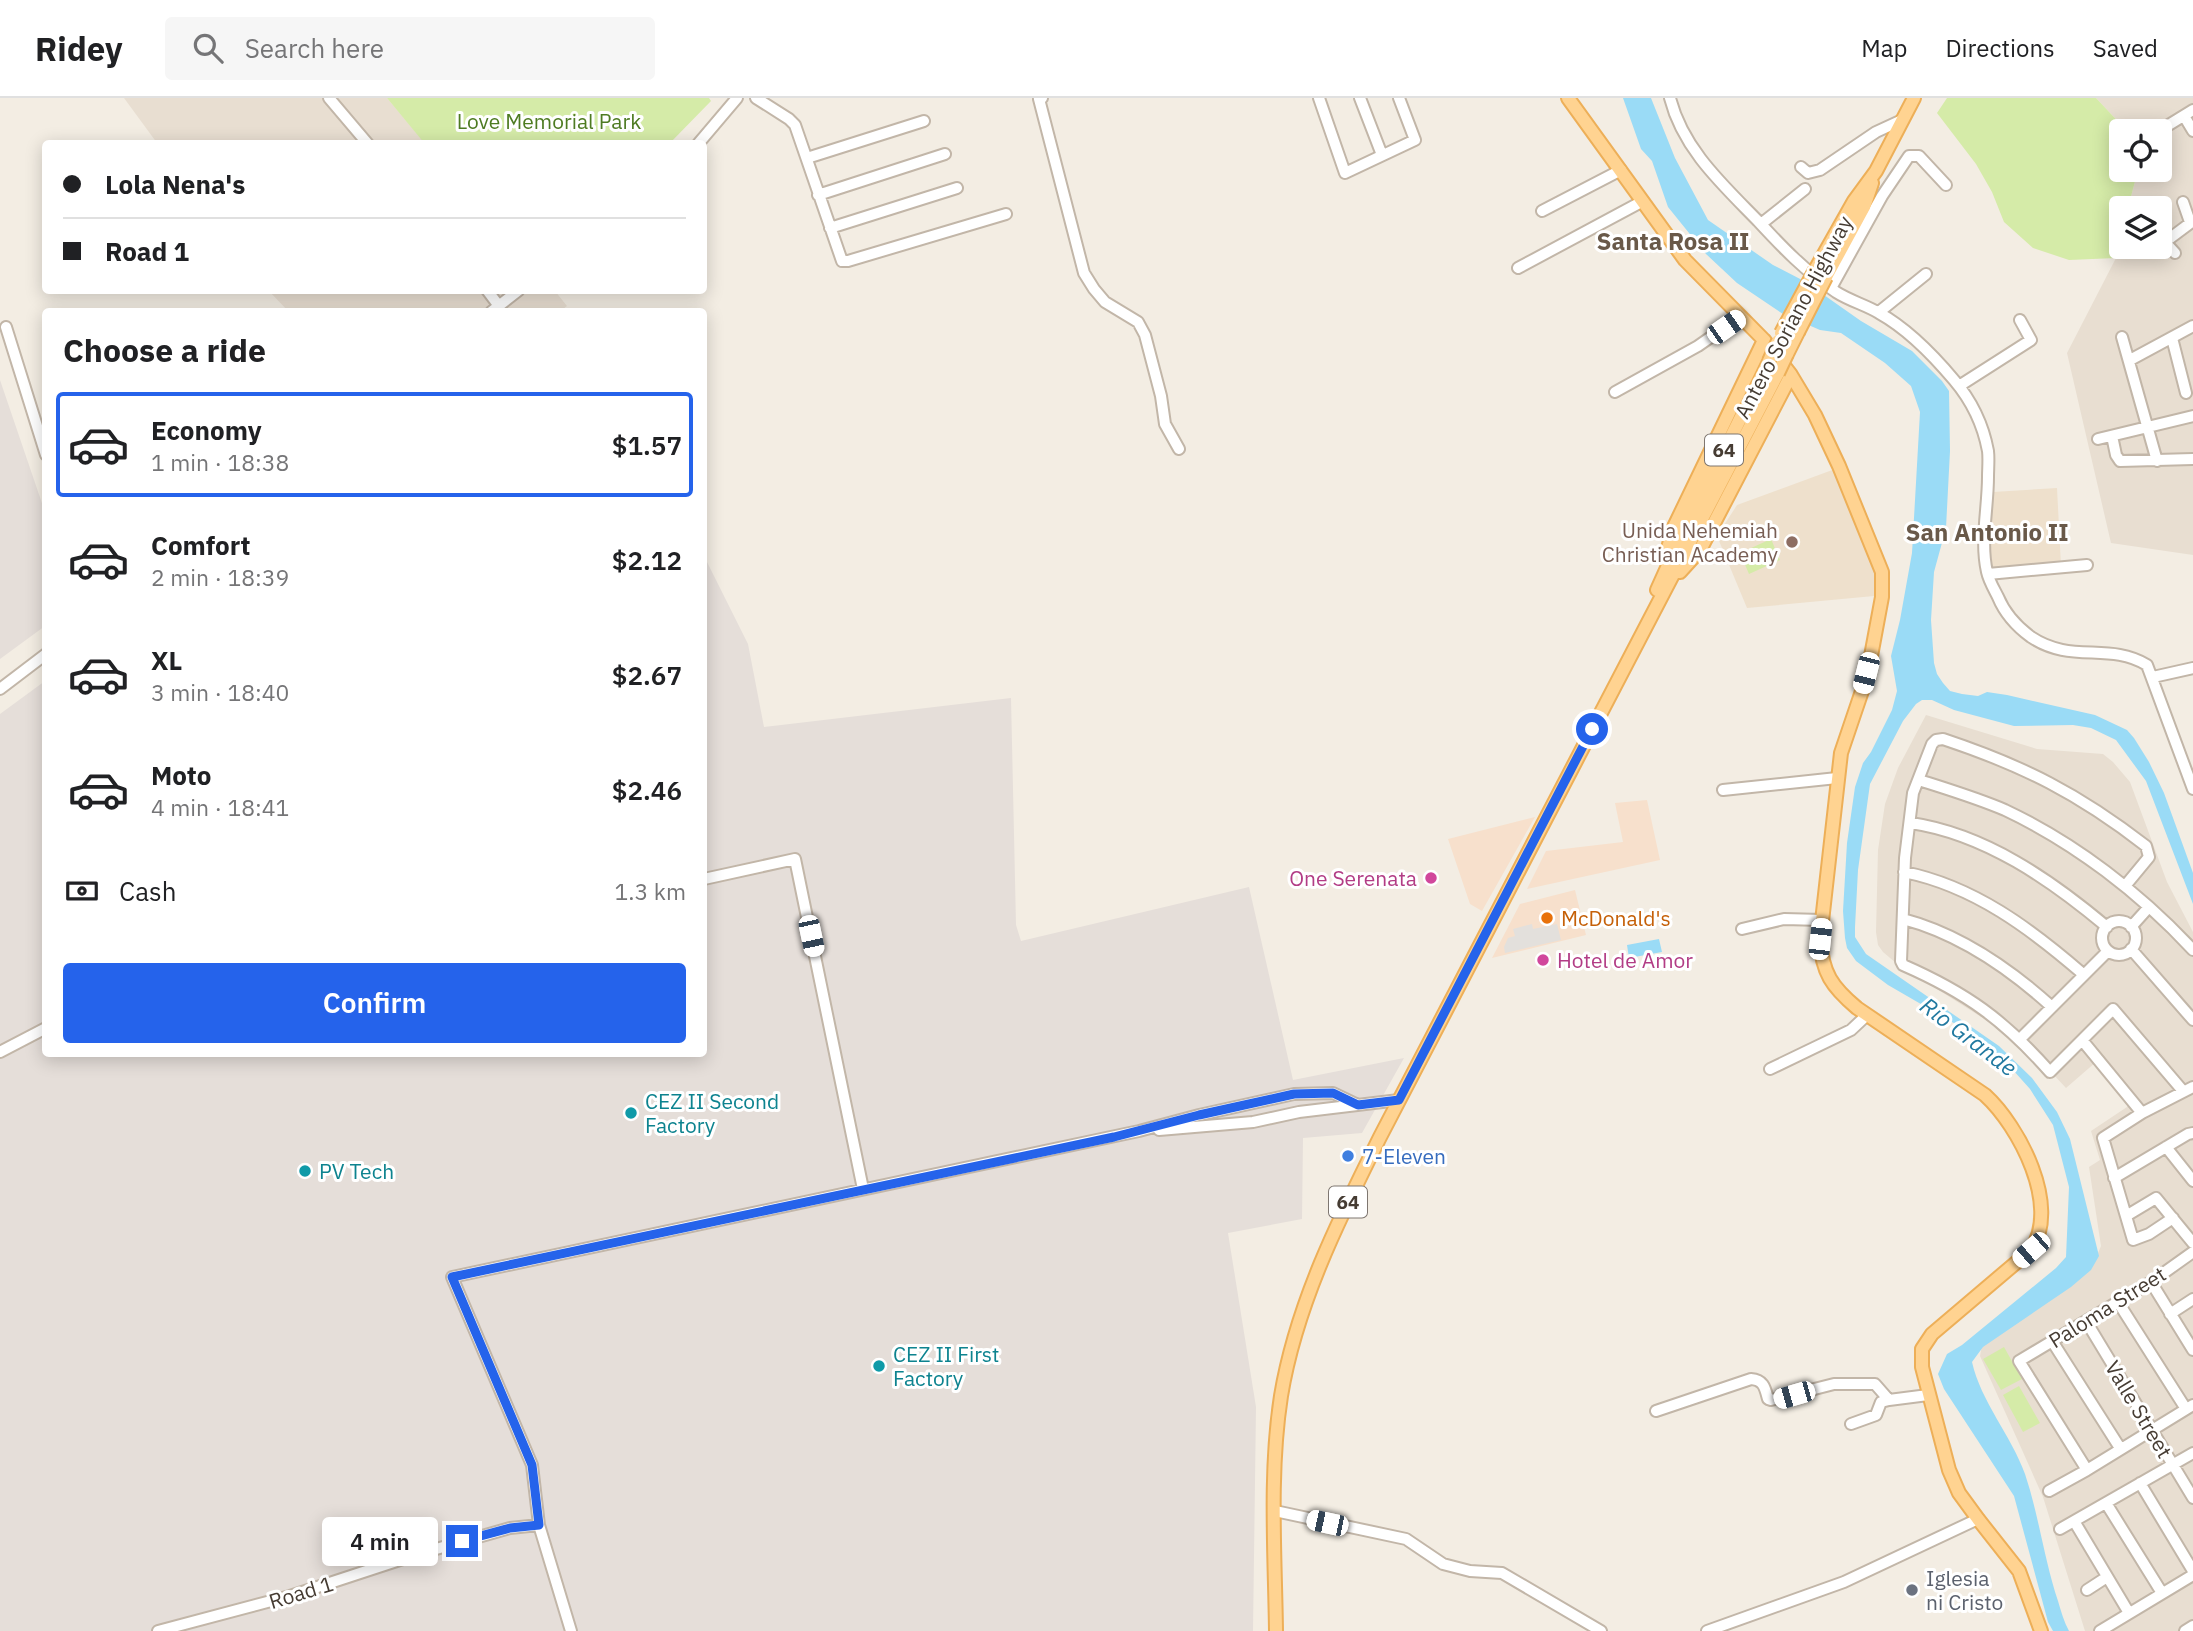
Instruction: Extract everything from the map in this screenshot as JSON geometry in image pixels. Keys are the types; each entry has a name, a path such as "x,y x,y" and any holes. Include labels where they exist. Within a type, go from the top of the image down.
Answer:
{"main road":[{"path":"1569,98 1685,260 1741,316 1774,338 1845,478 1876,554 1884,583 1871,656 1842,748 1822,920 1821,951 1829,979 1840,994 1994,1103 2021,1145 2039,1191 2038,1237 2031,1250 1932,1334 1924,1345 1922,1367 1949,1470 1959,1493 2019,1572 2041,1631"},
{"name":"Antero Soriano Highway","path":"1665,583 1798,332 1829,283 1864,207 1876,171 1914,98"},
{"name":"Antero Soriano Highway","path":"1276,1631 1276,1433 1293,1344 1310,1292 1338,1224 1399,1100 1631,659 1769,361 1774,338 1854,201 1876,171"},
{"path":"1665,583 1672,529 1774,338"},
{"path":"1665,583 1700,550 1791,375"}],"street":[{"path":"329,98 365,140"},
{"path":"701,140 737,98"},
{"path":"756,98 791,120 807,158 842,261 1006,214"},
{"path":"1042,98 1039,99 1084,273 1105,302 1138,322 1145,335 1161,396 1165,424 1180,449"},
{"path":"1319,98 1345,173 1415,140 1399,98"},
{"path":"1360,98 1382,155"},
{"path":"1670,98 1676,120 1689,145 1803,269 1878,312 1912,336 1959,386 1975,408 1988,452 1988,503 1984,543 1988,574 2004,611 2017,626 2053,648 2074,653 2131,655 2147,664 2193,789"},
{"path":"2172,123 2188,113 2193,131"},
{"path":"1801,167 1808,173 1820,170 1876,132 1902,120"},
{"path":"807,158 924,121"},
{"path":"818,195 945,154"},
{"path":"1829,283 1909,156 1919,156 1946,185"},
{"path":"1542,211 1621,170"},
{"path":"830,228 957,188"},
{"path":"1760,224 1805,189"},
{"path":"1518,268 1643,201"},
{"path":"2175,253 2165,242 2192,222 2183,202"},
{"path":"1878,312 1926,274"},
{"path":"496,308 514,294"},
{"path":"1615,392 1698,346 1741,316"},
{"path":"1959,386 2031,340 2020,320"},
{"path":"2130,360 2193,326"},
{"path":"6,327 42,442"},
{"path":"2122,337 2157,461"},
{"path":"2172,338 2186,393"},
{"path":"2181,372 2193,369"},
{"path":"2098,439 2193,416"},
{"path":"2112,436 2120,461 2193,459"},
{"path":"1988,574 2087,565"},
{"path":"0,689 42,657"},
{"path":"2153,677 2193,668"},
{"path":"2125,886 2149,857 2146,846 2089,804 2032,773 1995,757 1943,739 1932,744 1913,793 1904,872 1903,965 1942,982 1965,996 2020,1039 2050,1072 2113,1009 2188,1089 2142,1113 2103,1138 2133,1240 2148,1234 2172,1218"},
{"path":"1723,790 1838,778"},
{"path":"1919,780 2004,810 2055,837 2125,886 2193,950"},
{"path":"1911,823 1956,835 2017,863 2063,892 2107,928"},
{"path":"707,878 795,859 863,1189"},
{"path":"1904,872 1942,883 1993,907 2048,943 2083,974"},
{"path":"2131,927 2149,907"},
{"path":"1742,929 1784,919 1822,920"},
{"path":"1903,919 1922,924 1986,956 2052,1007"},
{"path":"2121,922 2131,927 2136,936 2131,949 2122,955 2108,951 2103,941 2107,928 2121,922"},
{"path":"2131,949 2193,1020"},
{"path":"2020,1039 2108,951"},
{"path":"1770,1069 1851,1030 1867,1015"},
{"path":"0,1052 42,1030"},
{"path":"2082,1040 2142,1113"},
{"path":"572,1631 539,1525 532,1465 452,1277 1139,1131 1294,1094 1333,1093 1358,1105"},
{"path":"1139,1131 1253,1122 1299,1112 1399,1100"},
{"path":"2114,1178 2193,1133"},
{"path":"2166,1147 2193,1181"},
{"path":"2126,1216 2156,1198 2193,1243"},
{"name":"Paloma Street","path":"2087,1471 2019,1361 2151,1282 2193,1252"},
{"path":"2151,1282 2193,1350"},
{"path":"2170,1314 2193,1299"},
{"path":"2049,1491 2087,1471 2189,1407 2118,1302"},
{"name":"Valle Street","path":"2086,1321 2193,1498"},
{"path":"2052,1341 2120,1448"},
{"path":"1656,1411 1751,1379 1764,1384 1771,1401 1834,1384 1849,1383 1875,1384 1889,1400"},
{"path":"1851,1424 1876,1415 1881,1402 1928,1395"},
{"path":"2060,1529 2193,1453"},
{"path":"2100,1631 2193,1573 2140,1483"},
{"path":"2106,1503 2162,1593"},
{"path":"1275,1511 1406,1539 1443,1564 1469,1571 1502,1573 1601,1631"},
{"path":"1707,1631 1844,1582 1978,1519"},
{"path":"2074,1521 2129,1613"},
{"name":"Road 1","path":"158,1631 290,1596 415,1555 510,1528 539,1525"},
{"path":"2087,1590 2107,1577"},
{"path":"2185,1631 2193,1626"}],"shaded area":[{"path":"124,98 387,98 422,140 155,140"},
{"path":"2096,98 2193,98 2193,555 2111,543 2067,353 2115,259 2172,259 2172,196 2131,196 2135,182 2172,182 2172,119 2116,119"},
{"path":"272,294 557,294 567,306 564,308 285,308"},
{"path":"0,380 42,503 42,628 0,659"},
{"name":"Unida Nehemiah Christian Academy","path":"1835,469 1867,547 1876,577 1874,596 1747,608 1717,536 1737,505"},
{"path":"2057,488 2061,566 1990,571 1988,536 1993,492"},
{"path":"707,562 748,644 764,727 1011,698 1016,925 1021,941 1249,887 1293,1080 1404,1058 1362,1133 1303,1138 1302,1219 1228,1233 1256,1407 1253,1631 0,1631 0,714 42,683 42,1057 707,1057"},
{"path":"1926,715 2037,749 2103,754 2113,762 2130,782 2167,882 2193,932 2193,1631 2085,1631 2043,1497 1980,1356 1982,1345 2092,1267 2101,1246 2089,1167 2100,1160 2091,1131 2129,1103 2096,1062 2066,1088 2053,1074 2047,1079 2037,1065 1989,1022 1896,963 1878,945 1878,850 1885,804 1898,768"},
{"path":"1647,800 1660,860 1527,889 1546,851 1623,842 1615,803"},
{"path":"1535,817 1482,911 1470,904 1448,839"},
{"name":"McDonald's","path":"1575,890 1586,935 1492,958 1520,904"},
{"path":"1532,924 1533,929 1557,924 1561,940 1505,953 1504,947 1508,938 1515,936 1513,929"}],"green space":[{"name":"Love Memorial Park","path":"387,98 709,98 711,101 673,140 422,140"},
{"path":"1947,98 2096,98 2116,119 2109,119 2109,182 2135,182 2131,196 2109,196 2109,258 2069,260 2033,248 2004,222 1992,192 1976,164 1937,113"},
{"path":"1771,539 1780,560 1749,574 1740,553"},
{"path":"2004,1347 2022,1379 2001,1390 1983,1359"},
{"path":"2019,1386 2040,1423 2023,1432 2003,1395"}],"water":[{"path":"1623,98 1651,98 1675,158 1708,220 1773,265 1804,281 1861,321 1912,351 1942,381 1949,391 1950,451 1946,528 1934,572 1931,620 1937,674 1950,691 1978,696 1987,692 2007,695 2095,715 2127,730 2149,762 2164,793 2193,873 2193,904 2146,781 2116,740 2091,728 2073,725 2014,726 1954,710 1932,700 1922,700 1903,721 1870,784 1858,870 1855,937 1866,954 1999,1046 2032,1078 2057,1112 2070,1139 2099,1256 2091,1270 2071,1287 1983,1347 1972,1362 1982,1391 2025,1474 2053,1585 2069,1631 2053,1631 2048,1622 2014,1496 1944,1389 1938,1374 1947,1354 1962,1345 2066,1257 2069,1187 2053,1125 2030,1089 2013,1070 1964,1029 1888,985 1856,961 1847,948 1845,938 1843,911 1847,843 1855,787 1863,763 1892,710 1897,691 1891,656 1912,553 1920,412 1911,386 1885,363 1841,333 1820,330 1783,314 1737,283 1706,254 1668,207 1652,161 1641,149"},
{"path":"1659,939 1662,952 1629,958 1627,945"}],"place":[{"name":"Unida Nehemiah Christian Academy","path":"1792,542"},
{"name":"One Serenata","path":"1431,878"},
{"name":"McDonald's","path":"1547,918"},
{"name":"Hotel de Amor","path":"1543,960"},
{"name":"CEZ II Second Factory","path":"631,1113"},
{"name":"7-Eleven","path":"1348,1156"},
{"name":"PV Tech","path":"305,1171"},
{"name":"CEZ II First Factory","path":"879,1366"},
{"name":"Iglesia ni Cristo","path":"1912,1590"}],"district":[{"name":"Santa Rosa II","path":"1673,241"},
{"name":"San Antonio II","path":"1987,532"}],"route":[{"path":"462,1541 510,1528 539,1525 532,1465 452,1277 1114,1137 1294,1094 1333,1093 1358,1105 1399,1100 1592,729"}],"water label":[{"name":"Rio Grande","path":"1969,1036"}]}
